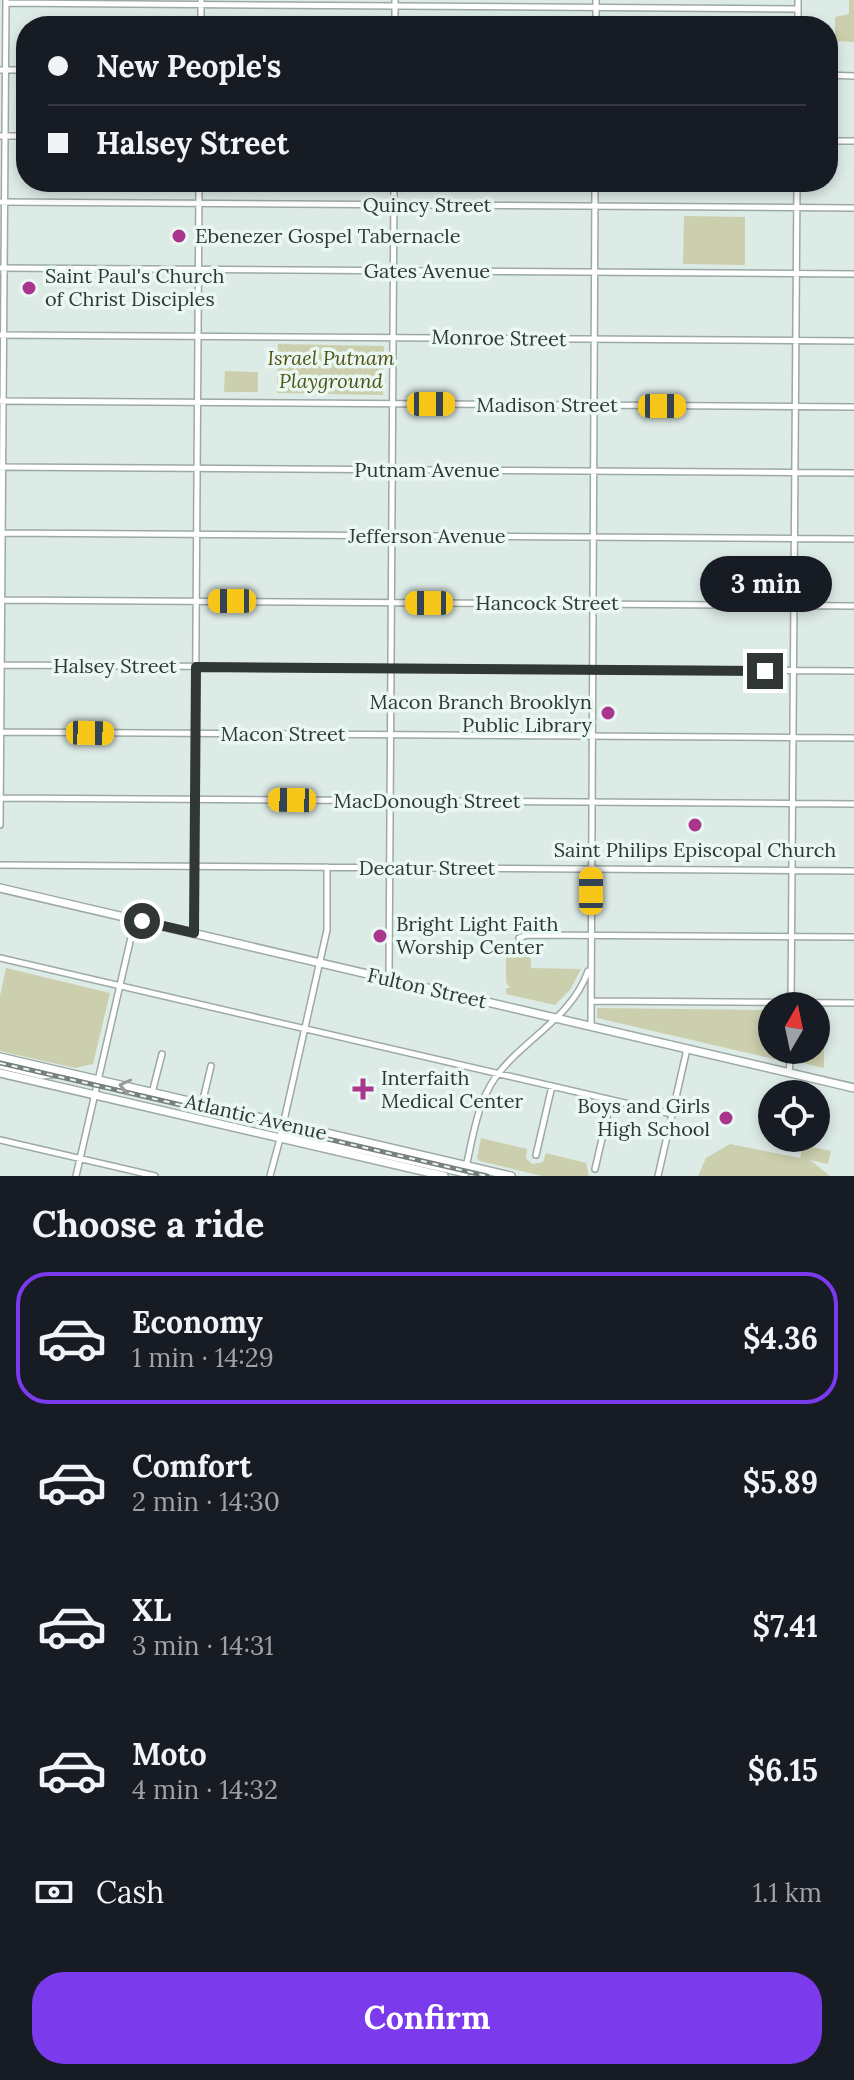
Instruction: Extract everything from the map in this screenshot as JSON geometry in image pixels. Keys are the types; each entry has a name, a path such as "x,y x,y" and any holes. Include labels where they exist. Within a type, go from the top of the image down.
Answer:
{"main road":[{"name":"Fulton Street","path":"0,888 854,1088"},
{"name":"Atlantic Avenue","path":"0,1057 202,1104 391,1164 444,1176"},
{"path":"0,1065 42,1075 67,1073"},
{"name":"Atlantic Avenue","path":"0,1073 95,1095 452,1162 465,1172 511,1176"},
{"path":"281,1131 465,1172"},
{"path":"391,1164 406,1160"},
{"path":"429,1165 452,1162"}],"street":[{"path":"596,0 596,16"},
{"path":"798,0 798,16"},
{"path":"0,825 2,70 6,2 395,3 798,9"},
{"path":"194,933 199,192"},
{"path":"389,979 394,192"},
{"path":"591,1026 595,192"},
{"path":"791,992 797,192"},
{"name":"Quincy Street","path":"2,202 854,208"},
{"name":"Gates Avenue","path":"2,268 854,274"},
{"name":"Monroe Street","path":"2,335 854,341"},
{"name":"Madison Street","path":"1,401 854,407"},
{"name":"Putnam Avenue","path":"1,467 854,473"},
{"name":"Jefferson Avenue","path":"1,533 854,539"},
{"name":"Hancock Street","path":"1,600 854,606"},
{"name":"Halsey Street","path":"0,665 854,671"},
{"name":"Macon Street","path":"0,732 854,738"},
{"name":"MacDonough Street","path":"0,798 854,804"},
{"name":"Decatur Street","path":"0,865 854,871"},
{"path":"270,1176 327,930 327,867"},
{"path":"76,1176 135,920"},
{"path":"519,938 590,935 854,937"},
{"path":"0,958 672,1114"},
{"path":"465,1172 481,1104 499,1074 577,995 590,966"},
{"path":"592,1001 758,1004"},
{"path":"830,1003 854,1003"},
{"path":"658,1176 688,1048"},
{"path":"152,1093 162,1054"},
{"path":"789,1073 790,1064"},
{"path":"202,1104 211,1066"},
{"path":"536,1155 552,1086"},
{"path":"595,1169 611,1100"},
{"path":"0,1140 155,1176"}],"green space":[{"path":"849,0 854,0 854,42 838,41 838,16 849,14"},
{"path":"684,216 745,217 745,265 683,264"},
{"name":"Israel Putnam Playground","path":"278,344 384,346 383,395 277,393"},
{"path":"225,371 258,372 258,392 224,392"},
{"path":"530,943 531,968 581,969 570,990 555,1005 506,994 506,988 510,988 506,982 506,946 524,948"},
{"path":"6,968 110,993 93,1064 75,1068 0,1051 0,996"},
{"path":"597,1008 758,1010 758,1055 597,1018"},
{"path":"481,1138 527,1149 526,1158 532,1164 543,1162 546,1153 586,1163 589,1176 542,1176 480,1161 477,1158"},
{"path":"730,1144 800,1158 801,1152 830,1151 831,1151 828,1164 810,1160 830,1176 698,1176 706,1158"}],"railway":[{"path":"0,1063 487,1176"}],"place":[{"name":"Ebenezer Gospel Tabernacle","path":"179,236"},
{"name":"Saint Paul's Church of Christ Disciples","path":"29,288"},
{"name":"Macon Branch Brooklyn Public Library","path":"608,713"},
{"name":"Saint Philips Episcopal Church","path":"695,825"},
{"name":"Bright Light Faith Worship Center","path":"380,936"},
{"name":"Interfaith Medical Center","path":"363,1089"},
{"name":"Boys and Girls High School","path":"726,1118"}],"route":[{"path":"142,921 194,933 196,667 765,671"}]}
